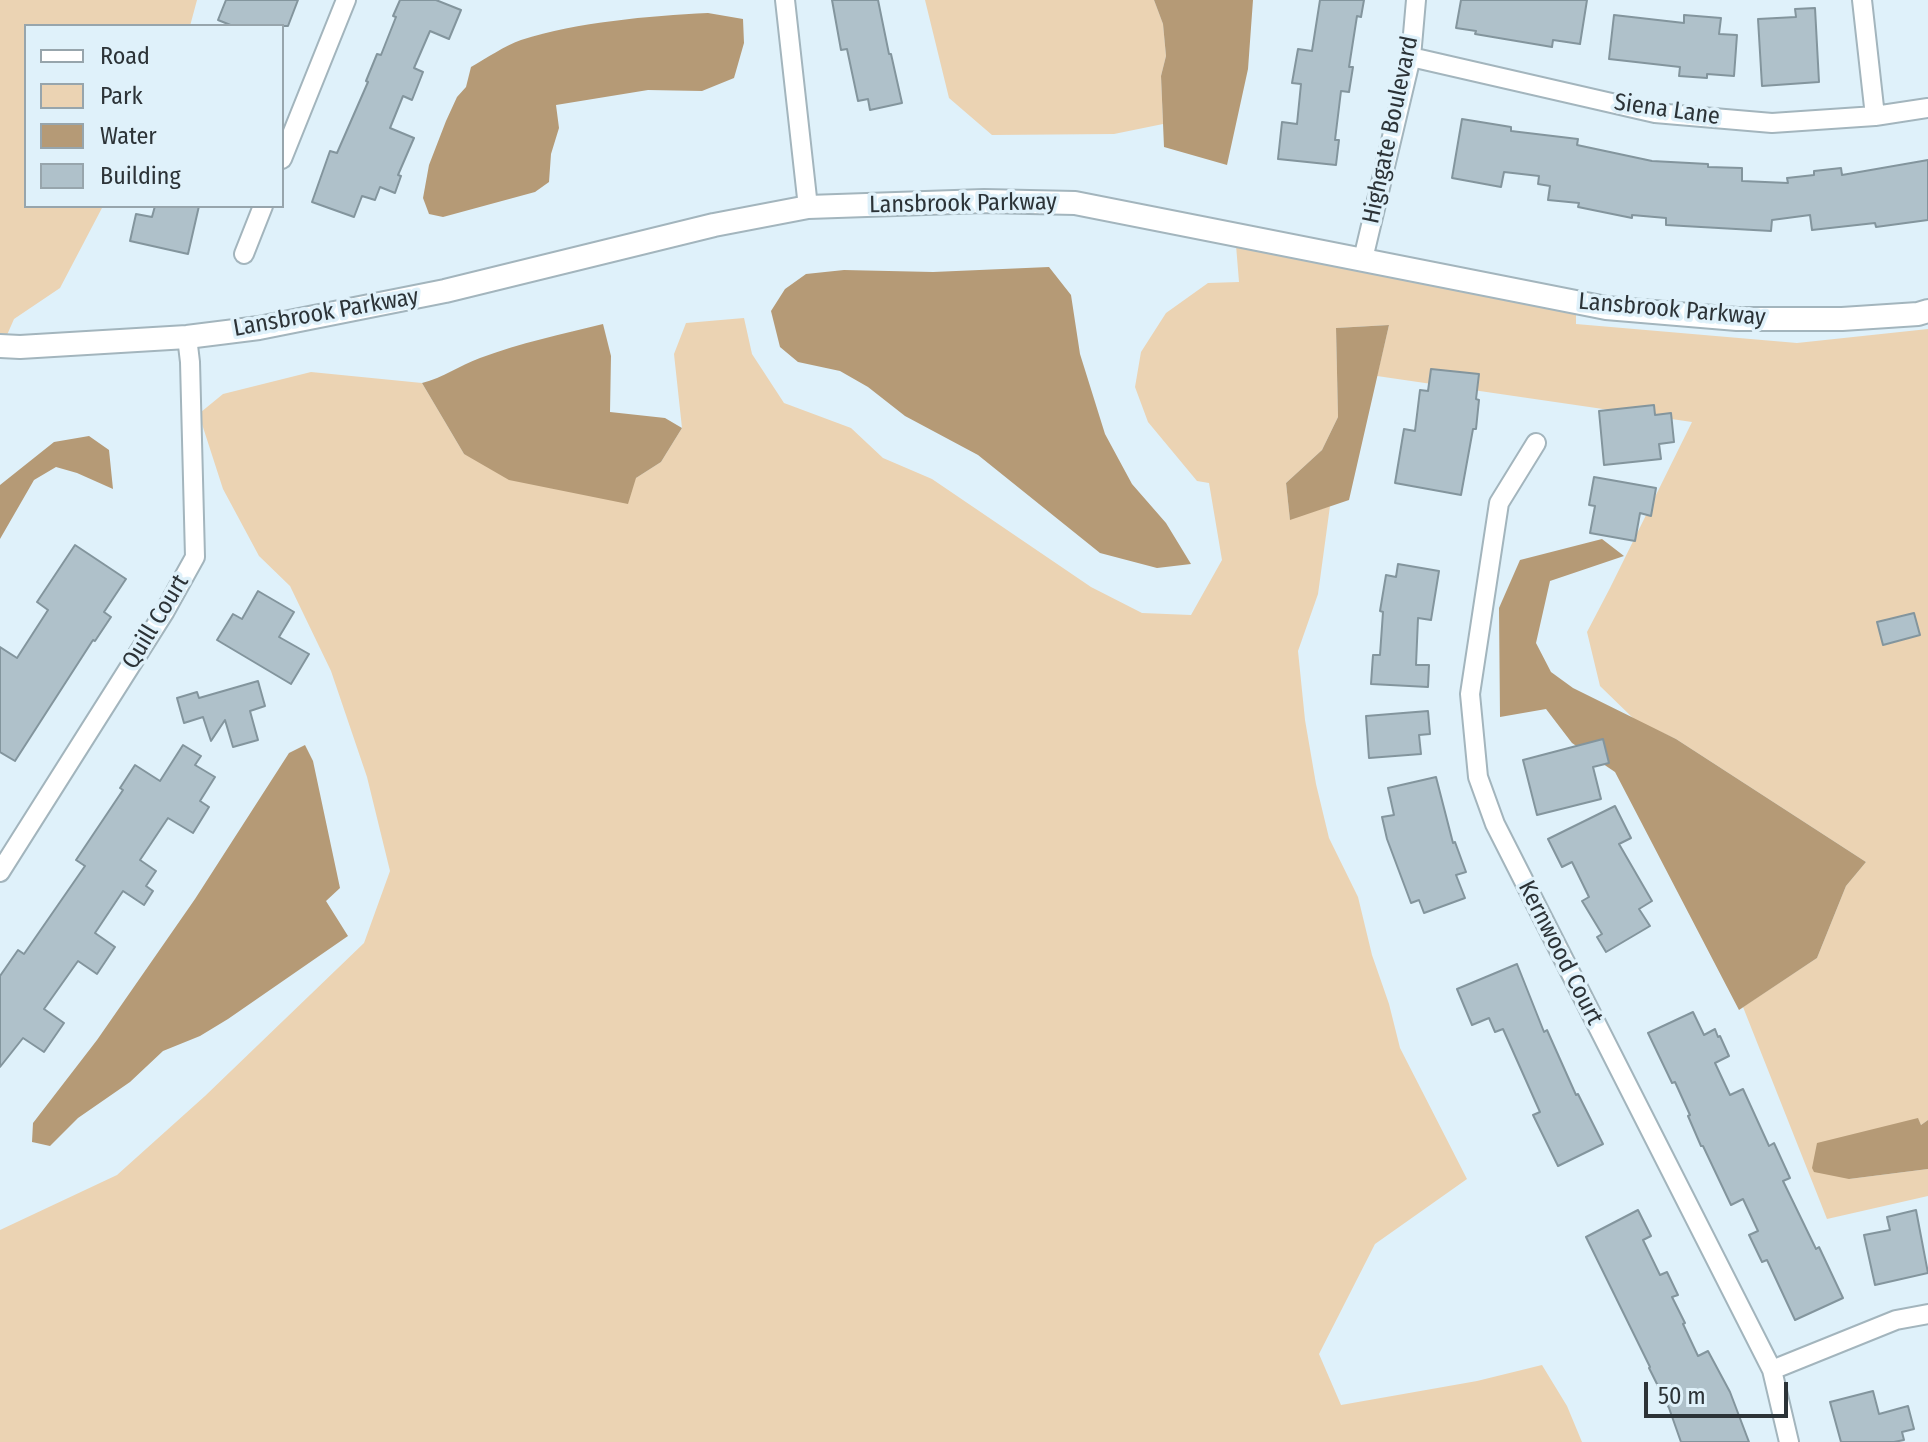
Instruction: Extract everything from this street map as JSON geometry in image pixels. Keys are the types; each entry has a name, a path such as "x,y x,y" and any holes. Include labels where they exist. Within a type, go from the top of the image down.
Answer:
{"street":[{"path":"284,154 346,0"},
{"path":"785,0 808,207"},
{"name":"Highgate Boulevard","path":"1363,259 1411,57 1416,0"},
{"path":"1862,0 1875,116"},
{"name":"Siena Lane","path":"1411,57 1655,113 1772,123 1875,116 1928,108"},
{"name":"Lansbrook Parkway","path":"0,346 187,337 259,328 445,291 714,225 808,207 984,201 1075,203 1606,308 1737,319 1842,319 1928,311"},
{"path":"244,254 262,208"},
{"name":"Quill Court","path":"0,872 165,611 195,557 187,337"},
{"name":"Kernwood Court","path":"1536,443 1499,503 1470,694 1478,777 1495,824 1772,1370 1789,1442"},
{"path":"1772,1370 1896,1320 1928,1314"}],"green space":[{"path":"0,0 197,0 191,24 24,24 24,208 102,208 60,288 14,319 7,335 0,335"},
{"path":"925,0 1154,0 1163,24 1166,56 1161,76 1163,124 1114,134 992,135 949,98"},
{"path":"1236,245 1576,313 1576,324 1797,343 1928,329 1928,1120 1921,1125 1918,1119 1849,1179 1928,1169 1928,1196 1827,1219 1743,1007 1817,958 1846,886 1866,862 1676,739 1635,720 1600,686 1587,632 1692,422 1377,376 1389,325 1336,328 1338,417 1322,450 1286,483 1290,519 1330,506 1318,594 1298,651 1305,720 1329,838 1358,897 1400,1048 1467,1179 1375,1244 1319,1354 1341,1405 1477,1381 1542,1365 1567,1406 1582,1442 0,1442 0,1230 117,1175 205,1096 364,943 390,871 367,777 331,671 290,586 259,556 223,489 201,421 201,412 223,394 311,372 422,383 464,454 636,478 661,462 682,428 674,354 686,323 744,318 752,354 784,403 851,428 883,458 932,479 1091,587 1142,613 1191,615 1222,560 1209,483 1197,481 1148,422 1135,387 1141,352 1166,313 1208,283 1239,282"}],"water":[{"path":"1154,0 1253,0 1248,69 1227,165 1164,147 1161,76 1166,56 1163,24"},
{"path":"708,13 743,19 744,43 734,78 702,91 648,90 556,105 559,128 551,154 549,182 535,192 443,217 429,214 423,198 429,165 457,97 466,87 471,67 515,43 543,34 613,21"},
{"path":"1049,267 1071,295 1080,354 1105,434 1132,484 1166,523 1191,564 1157,568 1100,553 978,455 905,416 868,387 840,371 798,362 780,347 771,311 785,289 806,274 844,270 933,272"},
{"path":"603,324 611,356 610,412 665,418 682,428 661,462 636,478 628,504 509,480 464,454 422,383 495,353"},
{"path":"1389,325 1349,500 1290,520 1286,483 1322,450 1338,417 1336,328"},
{"path":"89,436 109,450 113,489 56,467 34,480 0,539 0,485 54,442"},
{"path":"1602,539 1624,556 1550,581 1536,643 1551,672 1573,688 1676,739 1866,862 1846,886 1817,958 1739,1010 1615,772 1572,743 1546,709 1500,717 1499,608 1520,560"},
{"path":"305,745 313,761 340,888 326,901 348,936 228,1019 200,1036 163,1051 130,1082 78,1118 50,1146 32,1142 33,1123 97,1040 195,899 289,753"},
{"path":"1918,1118 1921,1125 1928,1120 1928,1169 1849,1179 1814,1172 1812,1168 1817,1143"}],"building":[{"path":"226,0 298,0 288,26 228,24 218,20"},
{"path":"400,0 436,0 461,10 449,39 430,31 414,68 423,72 412,100 403,96 390,128 414,138 398,175 401,176 395,193 380,187 375,200 362,196 354,217 312,202 330,151 337,153 377,54 381,55"},
{"path":"832,0 878,0 902,103 870,110 868,99 858,101 847,49 841,50"},
{"path":"1320,0 1364,0 1361,17 1357,16 1349,67 1353,67 1349,92 1341,91 1335,140 1339,140 1336,165 1278,159 1282,122 1297,124 1301,84 1292,83 1298,49 1312,51"},
{"path":"1461,0 1587,0 1580,44 1553,40 1552,47 1456,28"},
{"path":"1815,8 1819,82 1762,86 1758,19 1796,17 1795,9"},
{"path":"1614,15 1684,23 1684,15 1721,18 1719,34 1737,35 1734,76 1679,76 1680,67 1609,59"},
{"path":"1462,119 1511,127 1511,131 1578,139 1577,145 1652,161 1742,168 1742,181 1788,183 1787,178 1814,175 1814,171 1841,168 1842,175 1928,160 1928,220 1876,227 1875,223 1812,230 1810,215 1772,220 1771,231 1666,225 1666,218 1632,215 1632,218 1578,207 1579,203 1548,200 1550,186 1538,184 1539,176 1504,172 1501,187 1452,178"},
{"path":"154,208 199,208 188,254 130,241 136,214 152,217"},
{"path":"1431,369 1479,374 1476,429 1473,429 1461,495 1395,483 1404,429 1415,431 1420,390 1428,391"},
{"path":"1654,405 1655,415 1671,413 1674,442 1659,444 1661,459 1604,465 1599,411"},
{"path":"1594,477 1656,488 1651,516 1640,513 1635,541 1590,533 1595,506 1589,505"},
{"path":"75,545 126,579 104,612 111,617 15,761 0,752 0,647 17,658 48,610 37,602"},
{"path":"1398,564 1439,571 1431,620 1418,618 1416,665 1429,665 1428,687 1371,684 1373,655 1380,655 1383,612 1380,611 1386,575 1396,577"},
{"path":"258,591 294,612 279,637 309,654 291,684 217,640 233,614 242,619"},
{"path":"1914,613 1920,635 1883,645 1877,622"},
{"path":"258,681 265,706 250,711 258,740 233,747 225,720 211,741 203,717 184,723 177,698 197,692 199,698"},
{"path":"1428,711 1430,734 1419,735 1421,754 1369,758 1366,716"},
{"path":"1603,739 1609,763 1593,767 1601,799 1537,815 1523,760"},
{"path":"183,745 201,756 195,765 215,777 200,801 209,807 193,833 168,818 140,860 156,871 146,886 153,891 144,905 123,891 95,933 115,947 97,974 78,961 44,1009 64,1023 44,1052 23,1038 0,1067 0,976 18,950 24,954 85,866 76,860 123,790 120,788 135,765 160,781"},
{"path":"1436,777 1453,843 1466,872 1456,875 1465,898 1424,913 1419,900 1411,903 1382,817 1394,815 1388,788"},
{"path":"1615,806 1631,838 1619,844 1652,901 1639,909 1650,926 1606,952 1597,937 1602,934 1582,901 1589,897 1572,862 1562,867 1548,839"},
{"path":"1517,964 1544,1032 1547,1030 1576,1095 1603,1144 1558,1166 1533,1115 1540,1112 1503,1029 1495,1032 1489,1018 1472,1025 1457,989"},
{"path":"1693,1012 1704,1035 1715,1029 1720,1036 1729,1056 1715,1063 1730,1095 1743,1089 1769,1146 1774,1143 1790,1178 1783,1181 1843,1298 1795,1320 1767,1260 1762,1262 1749,1235 1758,1231 1743,1199 1731,1205 1701,1146 1675,1082 1672,1083 1648,1033"},
{"path":"1638,1210 1651,1236 1643,1240 1660,1275 1667,1272 1678,1295 1672,1297 1698,1356 1708,1351 1730,1392 1749,1442 1681,1442 1650,1367 1586,1237"},
{"path":"1916,1210 1928,1273 1875,1285 1864,1235 1890,1230 1887,1217"},
{"path":"1873,1391 1879,1414 1908,1406 1914,1429 1902,1432 1904,1440 1894,1442 1841,1442 1830,1402"}]}
